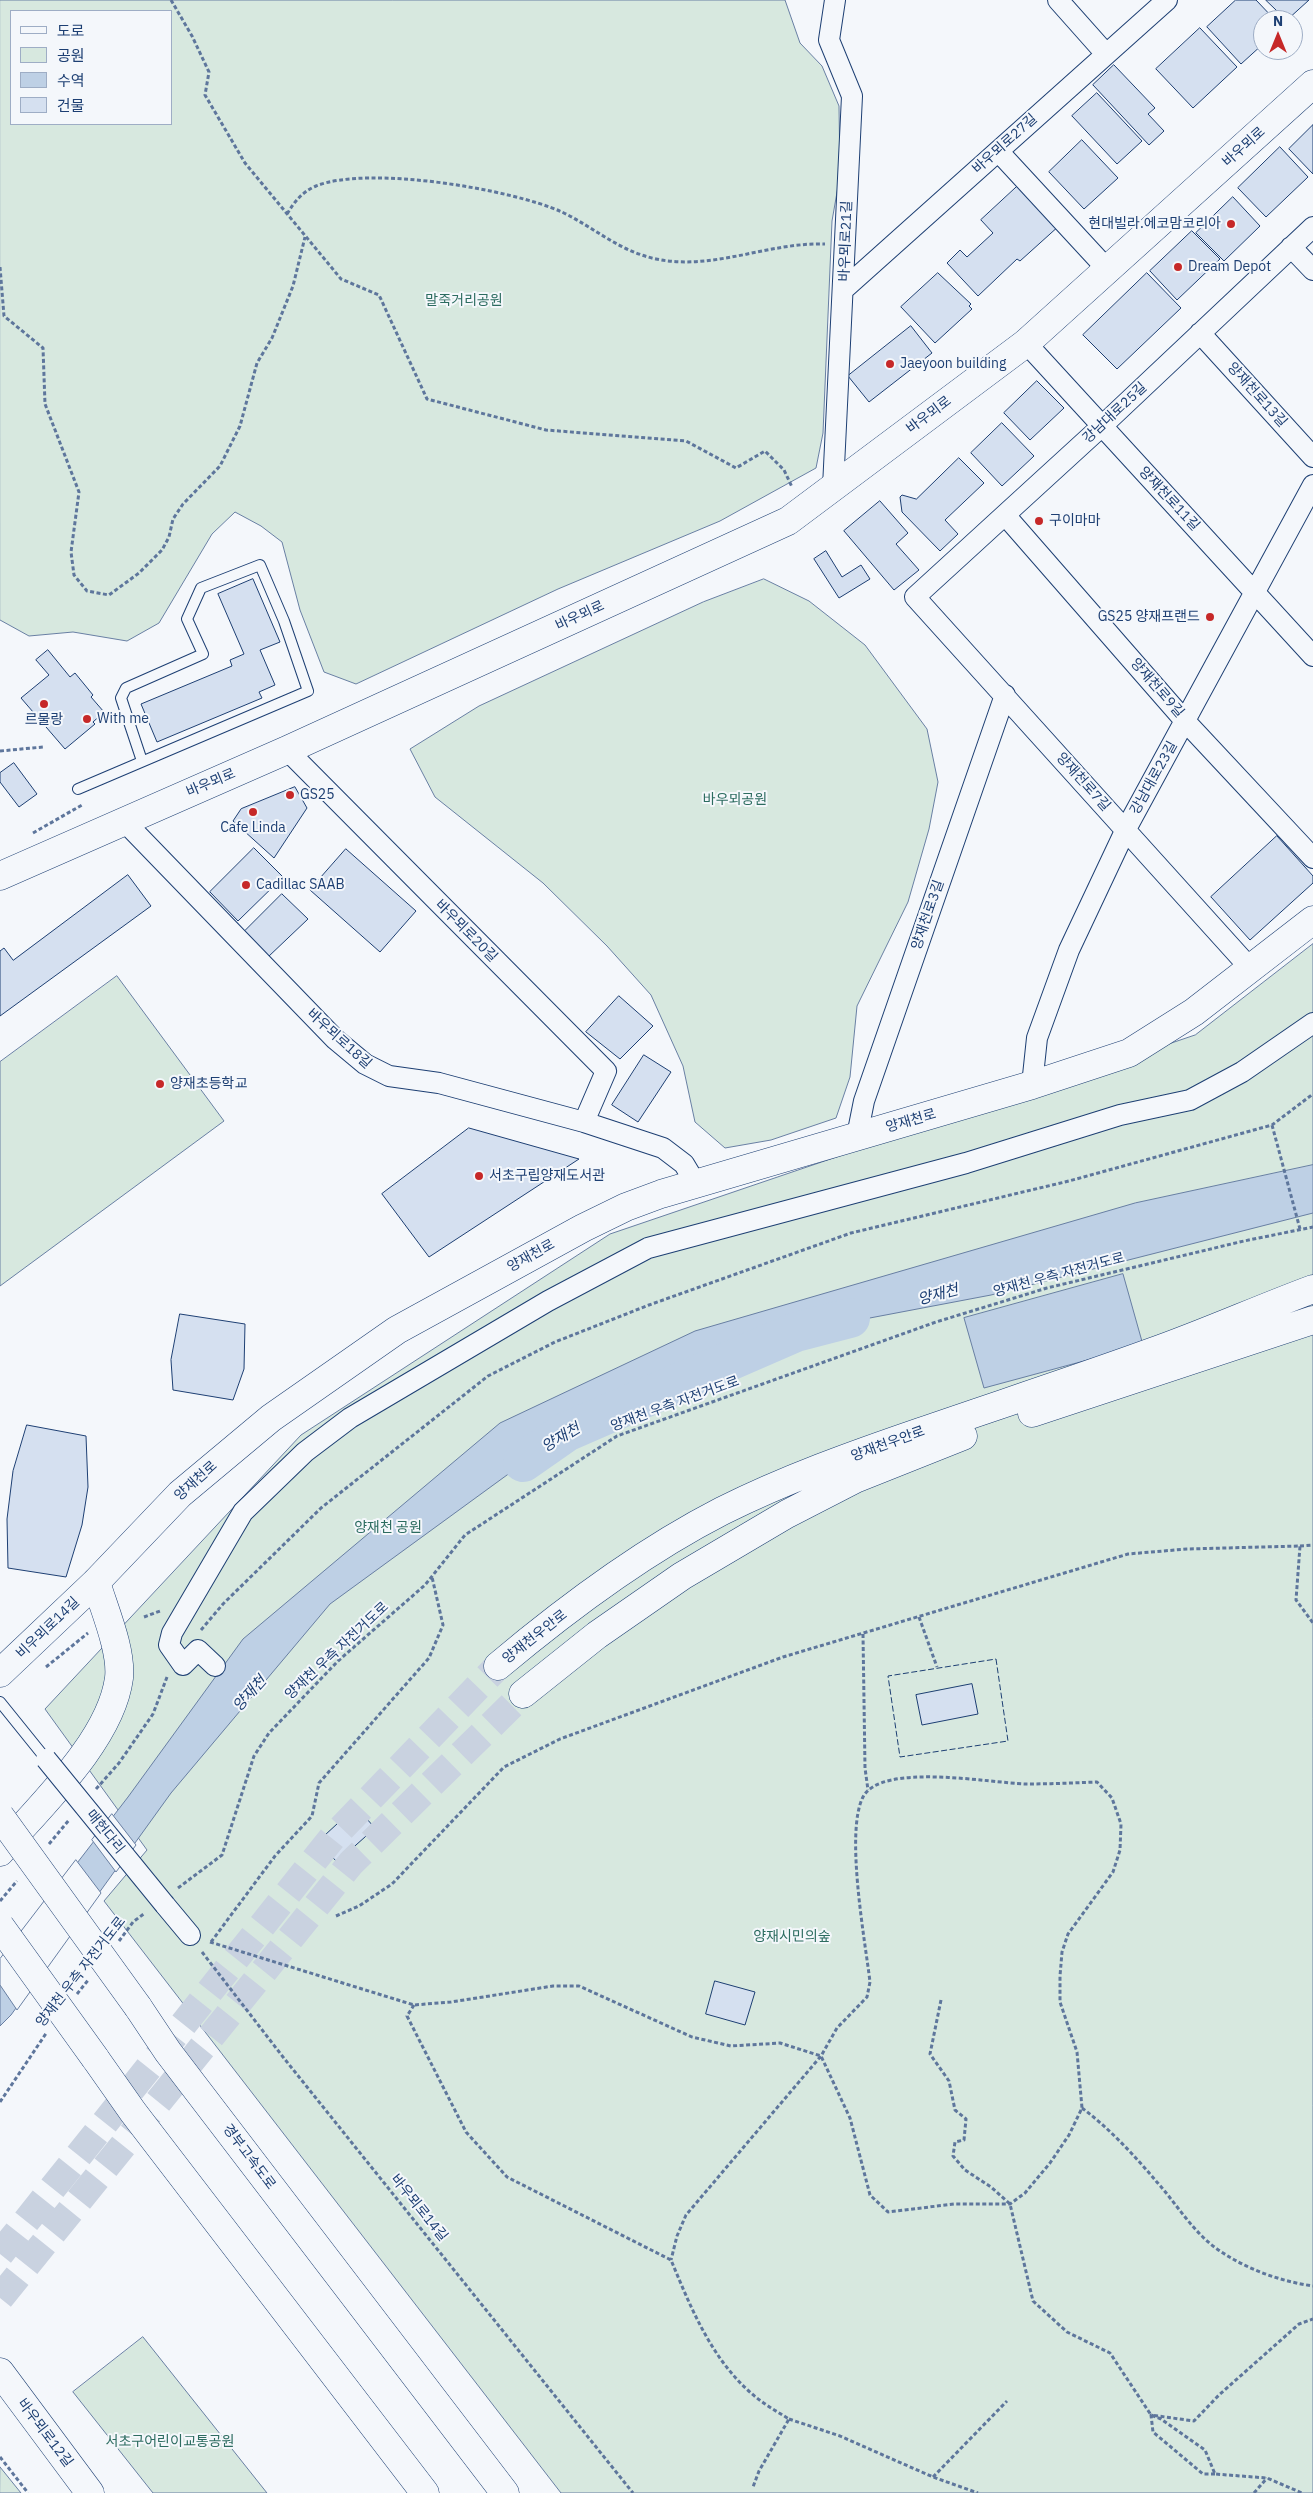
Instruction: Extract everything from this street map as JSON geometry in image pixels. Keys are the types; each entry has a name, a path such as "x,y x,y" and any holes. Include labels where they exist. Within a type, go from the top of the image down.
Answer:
{"main road":[{"name":"바우뫼로","path":"0,876 287,750 788,521 1026,343 1313,84"},
{"name":"양재천로","path":"96,1582 180,1494 229,1451 278,1412 397,1330 583,1228 626,1207 696,1184 1032,1086 1129,1053 1194,1012 1313,920"},
{"name":"양재천우안로","path":"523,1694 597,1635 682,1576 787,1514 854,1479 970,1424 1313,1290"},
{"name":"양재천우안로","path":"498,1666 587,1596 662,1547 722,1512 791,1480 1313,1320"},
{"name":"비우뫼로14길","path":"0,1673 96,1582"},
{"path":"0,1852 96,1739 113,1700 119,1677 118,1656 96,1582"},
{"name":"경부고속도로","path":"0,1816 138,2007 168,2052 505,2493"},
{"path":"0,1926 133,2112 425,2493"},
{"name":"바우뫼로12길","path":"0,2372 90,2493"}],"street":[{"name":"바우뫼로21길","path":"833,487 852,96 829,40 835,0"},
{"path":"1058,0 1106,54"},
{"name":"바우뫼로27길","path":"844,289 1166,0"},
{"path":"998,151 1108,269"},
{"name":"강남대로25길","path":"914,596 1102,426 1313,227"},
{"path":"1291,247 1313,270"},
{"name":"양재천로13길","path":"1200,333 1313,457"},
{"name":"양재천로11길","path":"1026,343 1313,656"},
{"name":"강남대로23길","path":"1032,1086 1038,1038 1069,950 1126,829 1313,486"},
{"name":"양재천로9길","path":"1005,515 1185,721 1313,858"},
{"name":"양재천로7길","path":"914,596 1250,968"},
{"name":"양재천로3길","path":"858,1136 864,1101 1004,695"},
{"name":"바우뫼로20길","path":"287,750 606,1071 584,1122"},
{"name":"바우뫼로18길","path":"124,821 336,1039 365,1064 389,1076 439,1082 584,1122 663,1148 684,1164 696,1184"},
{"path":"215,1666 198,1650 183,1665 169,1645 172,1633 243,1512 305,1452 350,1418 548,1301 648,1248 966,1163 1120,1115 1190,1100 1242,1072 1313,1023"},
{"name":"매헌다리","path":"46,1758 156,1908 190,1935"}],"lane":[{"path":"78,789 142,762 308,691 284,621 260,565 201,588 187,619 202,654 126,688 121,698 142,762"},
{"path":"0,1702 46,1758"}],"path":[{"path":"171,0 192,36 209,72 206,95 245,163 341,279 379,295 427,400 546,430 686,441 736,468 764,451 784,470 804,509"},
{"path":"287,214 298,197 316,186 344,179 388,177 505,194 561,212 624,249 657,259 686,262 724,258 802,243 846,245"},
{"path":"0,266 4,316 43,348 45,404 79,492 71,552 74,576 87,591 109,595 139,572 162,550 169,537 172,519 183,504 220,466 240,426 257,363 272,338 293,286 305,236"},
{"path":"0,751 42,747"},
{"path":"30,834 85,803"},
{"path":"94,1792 119,1763 153,1714 173,1663 223,1604 321,1508 488,1376 555,1342 649,1305 851,1233 1069,1181 1272,1125 1313,1094"},
{"path":"1272,1125 1300,1229"},
{"name":"양재천 우측 자전거도로","path":"177,1889 222,1855 254,1756 269,1733 338,1662 432,1576 466,1534 617,1436 936,1322 1047,1288 1313,1227"},
{"path":"336,1916 359,1906 392,1884 504,1767 568,1736 783,1657 1128,1554 1187,1549 1313,1545"},
{"path":"1300,1546 1296,1600 1313,1623"},
{"path":"211,1942 275,1856 312,1816 319,1783 429,1658 443,1625 432,1576"},
{"path":"919,1617 937,1667"},
{"path":"42,1670 92,1629"},
{"path":"863,1634 865,1768 868,1790 860,1807 857,1831 857,1872 870,1982 868,1996 837,2028 821,2056 686,2215 677,2236 671,2260 692,2312 718,2355 751,2394 789,2420 840,2436 933,2477 978,2493"},
{"path":"190,1935 414,2005 451,2002 553,1986 579,1986 692,2037 731,2046 780,2043 821,2056 850,2118 870,2195 888,2212 954,2204 1010,2204 1025,2193 1050,2163 1069,2135 1082,2108 1078,2052 1060,2002 1062,1952 1068,1934 1113,1872 1120,1850 1121,1824 1112,1798 1097,1782 1024,1784 941,1777 904,1778 879,1784 868,1790"},
{"path":"44,1850 75,1814"},
{"path":"0,1902 19,1880"},
{"name":"양재천 우측 자전거도로","path":"115,1946 133,1922 156,1908"},
{"name":"바우뫼로14길","path":"190,1935 283,2057 633,2493"},
{"name":"양재천 우측 자전거도로","path":"72,2001 90,1977"},
{"path":"941,2000 930,2054 949,2081 954,2110 966,2119 964,2140 955,2142 953,2156 965,2170 991,2187 1010,2204 1033,2301 1067,2332 1110,2353 1151,2415 1153,2432 1203,2474 1267,2478 1302,2493"},
{"path":"414,2005 407,2016 466,2132 507,2177 671,2260"},
{"name":"양재천 우측 자전거도로","path":"0,2102 54,2024"},
{"path":"1082,2108 1112,2135 1156,2181 1186,2219 1216,2248 1244,2265 1284,2282 1313,2286"},
{"path":"1151,2415 1194,2420 1219,2395 1299,2324 1313,2319"},
{"path":"933,2477 1008,2401"},
{"path":"1151,2415 1204,2450 1215,2474"},
{"path":"752,2487 759,2471 789,2420"},
{"path":"0,2456 28,2493"},
{"path":"1254,2493 1267,2478"}],"green space":[{"name":"말죽거리공원","path":"0,0 785,0 800,43 822,66 839,106 840,175 832,221 823,433 816,468 720,521 558,589 356,684 324,672 300,610 282,542 261,526 235,512 212,534 159,623 127,641 73,632 29,636 0,620"},
{"name":"바우뫼공원","path":"764,579 809,601 865,645 927,729 938,782 929,829 908,902 857,1006 850,1077 836,1118 771,1140 725,1148 695,1122 683,1066 651,995 607,946 543,883 435,797 410,749 479,706 703,602"},
{"name":"양재시민의숲","path":"1313,944 1313,2493 561,2493 104,1901 147,1850 45,1709 301,1435 610,1234 1195,1035"},
{"path":"117,976 224,1121 0,1286 0,1062"},
{"name":"서초구어린이교통공원","path":"143,2337 267,2493 153,2493 73,2392"},
{"path":"0,2467 21,2493 0,2493"}],"water":[{"path":"1313,1165 1313,1213 991,1295 796,1332 566,1432 330,1604 171,1793 11,2015 0,2026 0,1963 128,1797 243,1639 500,1423 695,1331 1135,1203"},
{"path":"1123,1274 1143,1345 984,1388 964,1318"}],"pier":[{"path":"112,1814 136,1845 116,1872 92,1840"},
{"path":"76,1860 101,1893 17,2010 0,1985 0,1959"}],"building":[{"path":"1236,0 1256,0 1266,10 1253,10 1253,53 1241,64 1207,27"},
{"path":"1266,0 1309,0 1298,10 1276,10"},
{"path":"1200,28 1237,67 1193,108 1156,69"},
{"path":"1114,65 1155,108 1148,114 1164,131 1149,145 1093,85"},
{"path":"1097,93 1142,141 1117,164 1072,116"},
{"path":"1313,125 1313,174 1289,149"},
{"path":"1082,140 1118,178 1084,209 1049,172"},
{"path":"1280,147 1308,177 1266,217 1238,188"},
{"path":"1021,183 1060,225 1020,261 1017,259 978,296 947,263 960,250 967,257 993,233 981,220"},
{"path":"1233,197 1260,226 1224,261 1196,233"},
{"path":"1192,231 1220,259 1177,300 1150,271"},
{"path":"938,273 971,304 969,306 972,309 935,343 901,307"},
{"path":"1147,273 1181,308 1117,369 1083,335"},
{"name":"Jaeyoon building","path":"911,326 932,353 869,402 848,376"},
{"path":"1037,381 1064,408 1030,440 1004,413"},
{"path":"1002,423 1034,456 1002,486 971,453"},
{"path":"959,458 984,483 945,520 958,534 940,551 902,512 900,497 902,495 916,499"},
{"path":"880,501 908,533 896,544 919,570 894,590 844,531"},
{"path":"826,551 842,577 861,565 870,579 839,598 814,559"},
{"path":"253,579 280,642 260,650 275,685 259,692 262,698 157,742 141,704 232,666 230,660 244,654 218,594"},
{"path":"48,650 70,677 75,673 104,712 93,722 95,724 65,749 21,698 49,675 36,660"},
{"path":"14,763 37,794 19,807 0,782 0,773"},
{"path":"295,787 307,808 274,858 233,821 241,809"},
{"path":"1277,836 1313,876 1313,883 1250,940 1211,897"},
{"name":"Cadillac SAAB","path":"254,848 283,877 238,921 210,892"},
{"path":"346,849 416,911 380,952 310,890"},
{"path":"128,875 151,906 0,1016 0,951 4,948 13,960"},
{"path":"282,894 308,919 268,957 245,931"},
{"path":"619,996 653,1026 620,1059 586,1032"},
{"path":"644,1055 671,1072 638,1122 612,1105"},
{"name":"서초구립양재도서관","path":"469,1128 579,1159 429,1257 382,1194"},
{"path":"180,1314 245,1324 244,1369 233,1400 173,1390 171,1360"},
{"path":"27,1425 86,1436 88,1487 82,1525 66,1577 8,1568 7,1519 13,1471"},
{"path":"972,1684 978,1714 922,1725 916,1695"},
{"path":"356,1807 375,1828 337,1862 318,1842"},
{"path":"715,1981 755,1992 745,2025 706,2014"}],"waterway":[{"name":"양재천","path":"523,1462 566,1432 796,1332 850,1318"}],"tunnel":[{"path":"0,2254 332,1838 498,1666"},
{"path":"0,2298 351,1863 523,1694"}],"fence":[{"path":"996,1659 1008,1741 900,1757 888,1676 996,1659"}],"place":[{"name":"현대빌라.에코맘코리아","path":"1231,224"},
{"name":"Dream Depot","path":"1178,267"},
{"name":"Jaeyoon building","path":"890,364"},
{"name":"구이마마","path":"1039,521"},
{"name":"GS25 양재프랜드","path":"1210,617"},
{"name":"르물랑","path":"44,704"},
{"name":"With me","path":"87,719"},
{"name":"GS25","path":"290,795"},
{"name":"Cafe Linda","path":"253,812"},
{"name":"Cadillac SAAB","path":"246,885"},
{"name":"양재초등학교","path":"160,1084"},
{"name":"서초구립양재도서관","path":"479,1176"}],"park label":[{"name":"양재천 공원","path":"388,1528"}]}
